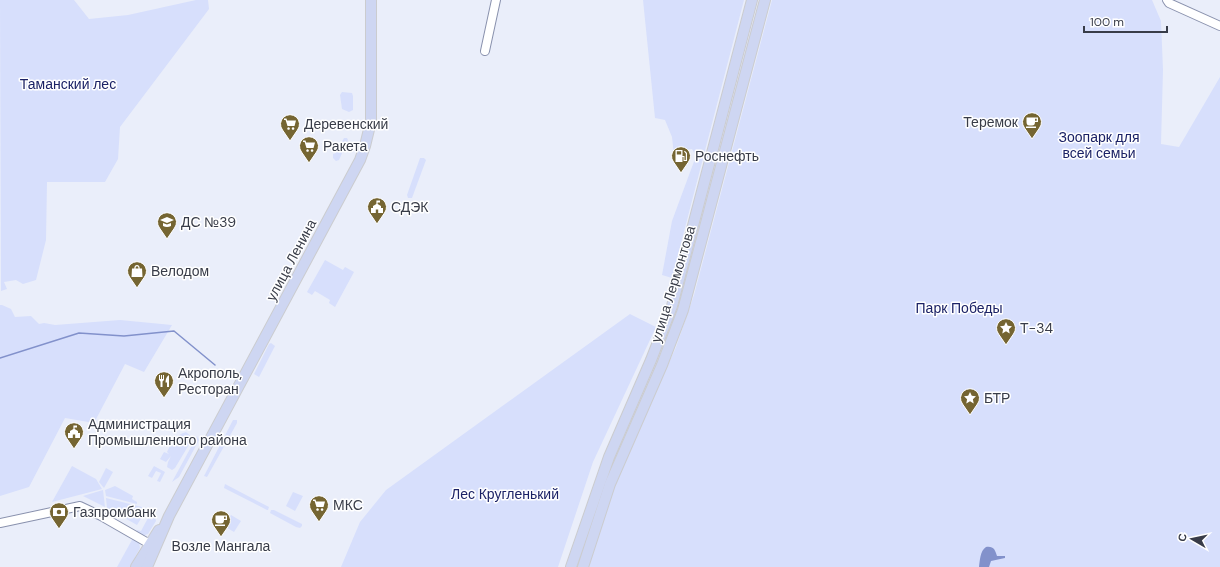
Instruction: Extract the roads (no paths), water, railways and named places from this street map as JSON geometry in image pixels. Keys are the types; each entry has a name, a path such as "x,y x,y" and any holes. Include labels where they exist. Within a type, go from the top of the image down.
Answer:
{"main road":[{"name":"улица Ленина","path":"146,567 153,546 348,184 365,146 371,121 371,0"},
{"name":"улица Лермонтова","path":"571,567 600,480 617,437 652,360 672,306 752,0"},
{"name":"улица Лермонтова","path":"583,567 610,484 662,364 683,310 765,0"},
{"path":"747,18 760,20"},
{"path":"600,480 610,484"},
{"name":"улица Ленина","path":"136,567 153,546"}],"street":[{"path":"485,51 496,0"},
{"path":"1167,0 1169,3 1220,26"},
{"path":"0,523 80,506 101,516 153,546"}],"water":[{"path":"986,547 995,550 997,556 1005,556 1005,558 991,561 989,567 979,567 981,553"}],"waterway":[{"path":"0,358 79,333 124,336 174,331 215,365"}],"place":[{"name":"Теремок","path":"1032,139"},
{"name":"Деревенский","path":"290,141"},
{"name":"Ракета","path":"309,163"},
{"name":"Роснефть","path":"681,173"},
{"name":"СДЭК","path":"377,224"},
{"name":"ДС №39","path":"167,239"},
{"name":"Велодом","path":"137,288"},
{"name":"Т-34","path":"1006,345"},
{"name":"Акрополь, Ресторан","path":"164,398"},
{"name":"БТР","path":"970,415"},
{"name":"Администрация Промышленного района","path":"74,449"},
{"name":"МКС","path":"319,522"},
{"name":"Газпромбанк","path":"59,529"},
{"name":"Возле Мангала","path":"221,537"}],"park label":[{"name":"Таманский лес","path":"68,84"},
{"name":"Зоопарк для всей семьи","path":"1099,146"},
{"name":"Парк Победы","path":"959,308"},
{"name":"Лес Кругленький","path":"505,494"}]}
